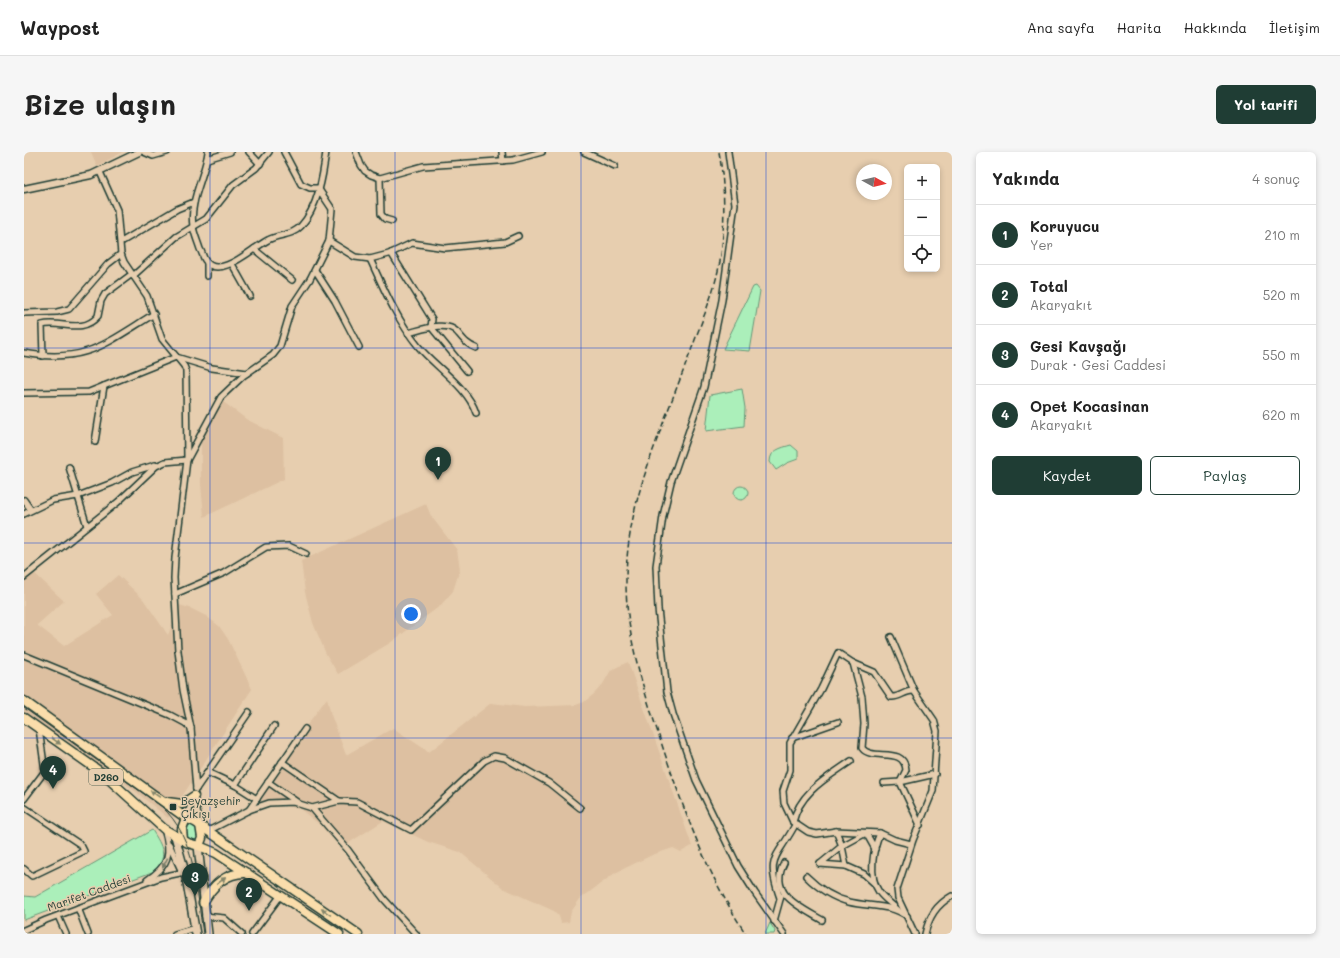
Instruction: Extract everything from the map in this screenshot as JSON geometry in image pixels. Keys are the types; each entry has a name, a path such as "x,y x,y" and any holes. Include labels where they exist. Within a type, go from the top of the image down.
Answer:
{"highway":[{"name":"D260","path":"24,701 167,802 186,818"},
{"name":"D260","path":"24,718 102,773 175,838"},
{"path":"167,802 182,804 195,793"},
{"path":"339,934 216,853 175,838 182,829 186,818 200,825 358,934"},
{"path":"200,825 202,838 200,847"},
{"path":"203,903 212,889 223,878 235,874 247,873"}],"main road":[{"path":"175,838 184,872 195,931"},
{"path":"200,847 204,916 208,934"}],"street":[{"path":"24,189 57,183 100,172 139,152"},
{"path":"144,152 153,156 167,152"},
{"path":"207,276 207,263 193,228 194,202 208,152"},
{"path":"207,159 230,152"},
{"path":"249,152 260,164"},
{"path":"43,356 42,325 73,327 90,322 98,316 101,301 106,292 133,275 176,237 206,219 233,185 260,164 270,152"},
{"path":"284,152 301,184 307,188 318,188"},
{"path":"207,263 218,267 232,264 269,239 289,234 299,228 313,209 326,152"},
{"path":"356,152 365,171 371,176 380,178 423,166 503,161 518,159 542,152"},
{"path":"502,152 503,161"},
{"path":"584,152 616,166"},
{"path":"728,152 735,204 719,319 704,386 666,500 657,548 656,577 665,680 670,703 682,739 699,786 731,853 755,893 784,934"},
{"path":"100,172 117,210 121,254 124,262 147,296 162,339 186,371 187,460 175,558 175,594 180,671 191,728 195,793 200,825"},
{"path":"380,178 381,214 387,220 392,221"},
{"path":"187,460 221,397 247,373 270,357 278,349 292,306 315,270 329,240 332,209 318,188"},
{"path":"121,242 178,209 194,202"},
{"path":"329,240 355,257 370,259 391,253 412,243 445,248 505,242 518,236"},
{"path":"254,249 292,280"},
{"path":"391,253 432,319 431,327 467,370"},
{"path":"24,306 26,313 57,312 68,308 108,264 121,254"},
{"path":"370,259 398,318 408,333 430,359 466,394 476,413"},
{"path":"232,264 250,296"},
{"path":"315,270 359,347"},
{"path":"24,353 43,356 67,356 89,352 154,314"},
{"path":"408,333 431,327 452,328 467,344 476,348"},
{"path":"24,393 85,393 176,357 212,368 247,373"},
{"path":"95,442 104,386"},
{"path":"24,514 54,500 78,496 112,483 132,472 187,460"},
{"path":"24,577 118,502 159,465"},
{"path":"69,467 87,526"},
{"path":"24,500 31,510"},
{"path":"175,594 224,573 266,547 289,546 306,554"},
{"path":"891,637 914,691 932,716 936,727 935,774 933,791 911,844 897,892 898,898 915,934"},
{"path":"911,844 895,840 880,833 836,831 811,833 794,823 785,807 783,797 790,770 789,749 792,738 821,689 838,654 853,663 874,672 891,697 896,697 906,691 914,691"},
{"path":"24,655 170,715 191,728"},
{"path":"853,663 862,697 864,724 862,748 867,752 900,758 904,763 906,770 900,782"},
{"path":"186,818 195,793 207,772 249,712"},
{"path":"792,738 838,722"},
{"path":"235,785 274,726"},
{"path":"249,810 304,728"},
{"path":"24,799 45,771 39,729"},
{"path":"312,808 339,801 357,802 411,830 484,761 497,756 505,758 549,783 580,808"},
{"path":"780,898 774,877 773,864 775,856 794,823 798,807 807,794 851,761"},
{"path":"282,762 339,801"},
{"path":"207,772 235,785 257,799"},
{"path":"884,783 900,782 935,774"},
{"path":"268,782 299,803 312,808 344,845 384,899 416,934"},
{"path":"900,782 920,824"},
{"path":"208,831 249,810 275,802 299,803"},
{"path":"24,807 81,845 84,851 32,876 24,869"},
{"path":"836,831 842,846 846,866"},
{"path":"866,833 842,846 820,864 846,866 864,874 876,884"},
{"path":"866,833 875,849"},
{"path":"880,833 875,849 873,863 876,884 881,894 908,917"},
{"path":"139,885 156,874 163,867 175,838"},
{"path":"774,921 782,891 780,875 784,863"},
{"path":"139,885 184,872"},
{"path":"806,876 827,892 844,900 898,910"},
{"name":"Marifet Caddesi","path":"24,930 139,885"},
{"path":"782,891 792,902 822,920"},
{"path":"252,934 281,895"},
{"path":"924,934 932,913 952,896"},
{"path":"78,908 88,934"},
{"path":"58,916 66,934"},
{"path":"204,916 224,918 242,934"},
{"path":"175,934 195,931"}],"shaded area":[{"path":"91,152 123,152 97,166"},
{"path":"218,398 246,419 283,438 284,479 204,517 201,484 201,437 208,415"},
{"path":"426,504 431,516 457,550 460,569 453,591 440,606 390,643 338,674 326,654 313,623 305,592 301,561"},
{"path":"31,570 64,601 37,625 64,646 113,615 96,594 118,575 143,599 168,635 179,605 190,608 206,616 219,626 228,639 252,689 168,818 135,791 24,712 24,575"},
{"path":"628,662 692,846 681,852 673,848 652,855 615,873 580,899 571,912 569,922 561,923 559,916 554,911 503,888 460,852 428,842 383,821 341,848 320,825 300,809 281,805 251,810 247,806 327,698 331,715 346,755 393,728 429,752 491,703 525,707 576,705 584,702 594,694 603,684 611,670"}],"green space":[{"path":"756,286 760,291 750,351 723,349 753,287"},
{"path":"742,389 745,408 744,426 706,431 710,395"},
{"path":"791,445 798,451 798,459 787,463 776,470 770,462 770,458 777,450"},
{"path":"741,486 746,488 748,493 746,498 741,500 736,498 734,493 736,488"},
{"path":"188,822 198,830 198,842 185,840 185,827"},
{"path":"152,830 159,841 163,857 158,867 152,872 24,920 24,896 35,897"},
{"path":"770,923 775,931 774,934 765,934"}],"tram line":[{"path":"24,708 161,806 173,819 182,833 193,866 203,934"}],"railway":[{"path":"719,152 724,204 719,265 707,307 656,442 640,490 633,516 629,542 626,582 629,623 637,664 648,703 670,768 697,841 719,888 746,934"}],"place":[{"name":"Koruyucu","path":"438,480"},
{"name":"Opet Kocasinan","path":"53,789"},
{"name":"Beyazşehir Çıkışı","path":"173,807"},
{"name":"Gesi Kavşağı","path":"195,896"},
{"name":"Total","path":"249,911"}]}
